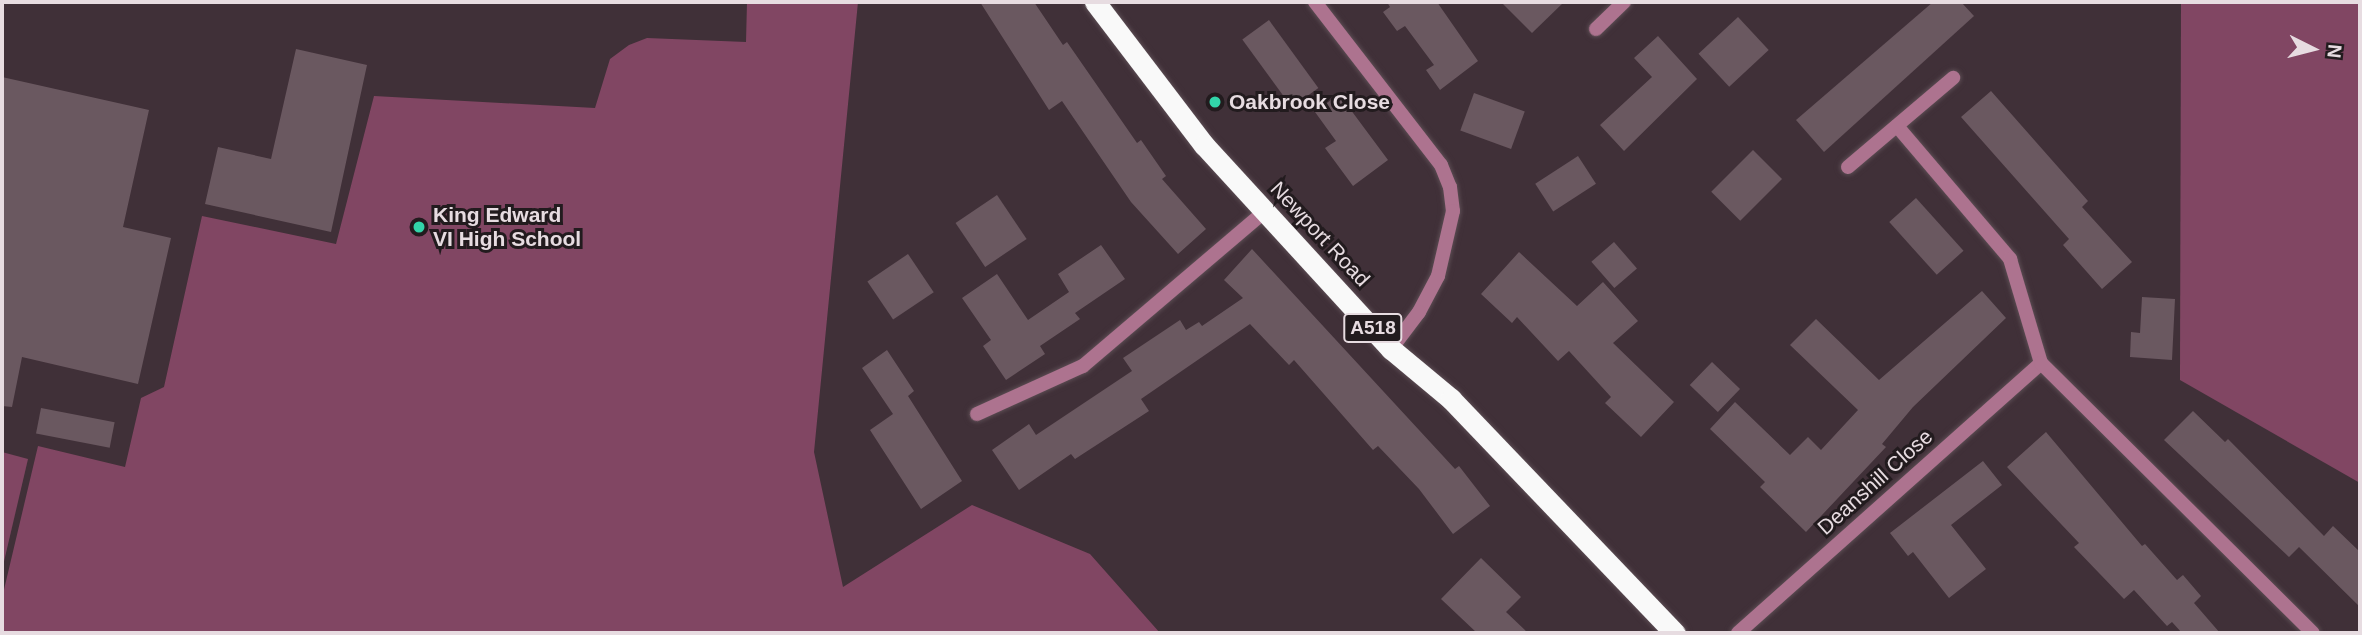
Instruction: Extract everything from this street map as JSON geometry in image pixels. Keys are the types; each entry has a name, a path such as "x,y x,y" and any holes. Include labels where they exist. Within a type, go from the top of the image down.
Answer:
{"highway":[{"name":"Newport Road","path":"1095,2 1204,145 1391,349 1451,399 1675,633"}],"street":[{"path":"1315,2 1441,164 1450,187 1453,211 1438,276 1419,312 1391,349"},
{"path":"1597,29 1624,2"},
{"path":"1847,167 1953,78"},
{"path":"1897,125 2010,259 2041,363 2314,633"},
{"path":"977,414 1083,366 1265,211"},
{"name":"Deanshill Close","path":"1738,633 2041,363"}],"shaded area":[{"name":"King Edward VI High School","path":"747,2 858,2 814,452 843,587 972,505 1090,554 1160,633 2,633 2,598 38,446 125,467 141,398 164,387 202,216 336,244 374,96 595,108 610,59 629,45 647,38 746,42"},
{"path":"2181,2 2360,2 2360,483 2180,380"},
{"path":"2,452 28,459 2,570"}],"building":[{"path":"980,2 1034,2 1063,45 1067,42 1137,143 1141,140 1166,176 1162,179 1206,229 1178,254 1131,202 1062,101 1049,110"},
{"path":"1387,2 1437,2 1478,61 1440,90 1426,70 1434,65 1405,26 1397,31 1383,12 1390,7"},
{"path":"1501,2 1564,2 1532,33"},
{"path":"1933,2 1961,2 1974,16 1824,152 1796,120"},
{"path":"1738,17 1769,50 1729,87 1699,54"},
{"path":"1269,20 1318,88 1292,107 1242,39"},
{"path":"1658,36 1697,79 1624,151 1600,125 1652,77 1634,58"},
{"path":"296,49 367,65 331,232 205,204 218,147 271,159"},
{"path":"2,77 149,110 123,227 171,238 138,384 22,357 12,407 2,406"},
{"path":"1991,91 2088,201 2082,207 2132,262 2102,289 2063,245 2069,239 1961,117"},
{"path":"1474,93 1525,111 1511,149 1460,131"},
{"path":"1339,94 1388,160 1353,186 1325,148 1336,141 1315,112"},
{"path":"1753,150 1782,179 1740,221 1711,192"},
{"path":"1578,156 1596,184 1553,211 1535,184"},
{"path":"997,195 1027,239 985,267 956,223"},
{"path":"1916,198 1964,251 1937,275 1889,222"},
{"path":"1614,242 1637,268 1614,288 1591,262"},
{"path":"1101,245 1125,279 1075,313 1080,319 1040,346 1045,354 1006,380 983,346 991,340 962,298 997,274 1028,320 1069,292 1058,274"},
{"path":"1252,249 1455,469 1459,466 1490,506 1453,534 1419,489 1378,446 1373,450 1294,360 1289,365 1250,324 1141,399 1149,411 1075,459 1071,454 1019,490 992,450 1029,424 1036,435 1132,371 1123,358 1180,320 1186,330 1199,322 1202,326 1243,298 1224,280"},
{"path":"1519,252 1577,306 1603,282 1638,321 1613,343 1674,402 1641,437 1605,403 1611,397 1569,351 1558,361 1517,317 1512,323 1481,294"},
{"path":"908,254 934,292 893,320 867,281"},
{"path":"1982,291 2006,318 1913,407 1882,444 1886,447 1806,532 1760,487 1765,482 1710,429 1735,402 1790,455 1808,437 1821,450 1858,410 1790,345 1816,319 1879,380"},
{"path":"2142,297 2175,299 2172,360 2130,357 2131,332 2140,333"},
{"path":"887,350 914,391 908,396 962,481 921,509 870,430 893,414 862,368"},
{"path":"1712,362 1740,389 1718,412 1690,385"},
{"path":"41,408 115,422 110,448 36,434"},
{"path":"2193,411 2225,442 2228,439 2324,536 2333,526 2360,552 2360,607 2299,547 2289,557 2164,440"},
{"path":"2046,432 2142,546 2145,544 2177,580 2183,575 2201,596 2194,603 2220,633 2182,633 2172,622 2167,626 2134,590 2124,599 2074,547 2079,543 2007,467"},
{"path":"1983,461 2002,485 1951,525 1986,569 1949,598 1913,552 1908,556 1890,533"},
{"path":"1481,558 1521,597 1506,612 1528,633 1477,633 1441,599"}],"place":[{"name":"Oakbrook Close","path":"1215,102"},
{"name":"King Edward VI High School","path":"419,227"}]}
